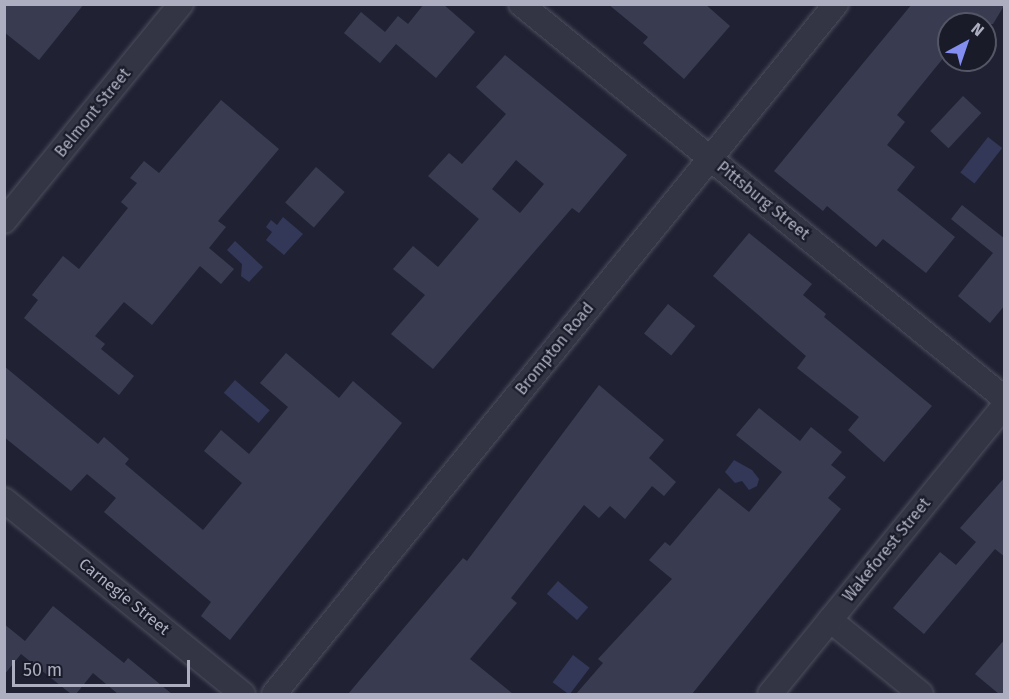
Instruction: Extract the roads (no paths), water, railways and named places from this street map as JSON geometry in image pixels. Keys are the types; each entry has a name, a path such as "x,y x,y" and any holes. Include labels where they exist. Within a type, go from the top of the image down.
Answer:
{"street":[{"name":"Belmont Street","path":"4,221 181,4"},
{"name":"Pittsburg Street","path":"521,4 1005,398"},
{"name":"Brompton Road","path":"274,694 836,4"},
{"name":"Wakeforest Street","path":"770,694 1005,406"},
{"name":"Carnegie Street","path":"4,500 243,694"},
{"path":"830,621 921,694"}],"water":[{"path":"988,137 1002,148 974,184 960,172"},
{"path":"283,217 303,234 284,255 266,240 272,232 266,227 271,220 277,225"},
{"path":"235,241 263,267 249,282 241,276 242,264 227,250"},
{"path":"235,380 270,410 259,423 224,393"},
{"path":"734,460 752,470 759,479 757,486 749,490 742,481 735,483 725,472"},
{"path":"558,581 588,607 577,620 547,594"},
{"path":"573,655 590,668 570,694 553,682"}]}
